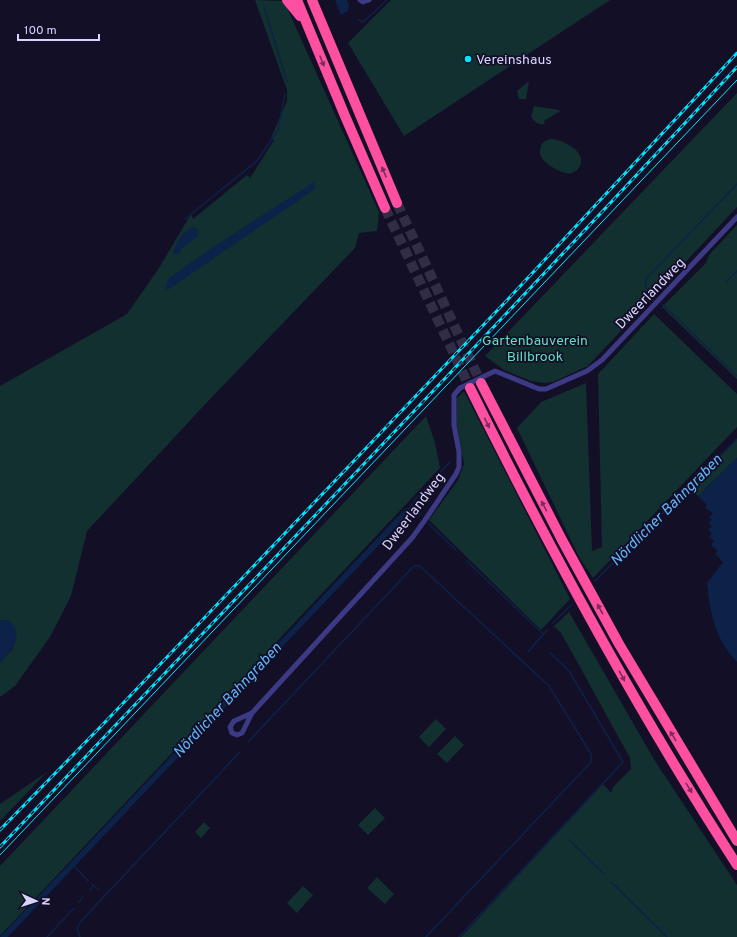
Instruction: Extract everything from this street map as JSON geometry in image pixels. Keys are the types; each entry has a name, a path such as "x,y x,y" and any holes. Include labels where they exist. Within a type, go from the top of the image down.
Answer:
{"highway":[{"path":"287,0 307,25"},
{"path":"297,0 385,208"},
{"path":"312,0 397,203"},
{"path":"481,383 562,540 619,644 737,841"},
{"path":"470,388 550,546 603,642 667,751 737,865"}],"street":[{"path":"360,0 363,2 369,0"},
{"name":"Dweerlandweg","path":"252,713 232,723 230,729 232,733 237,735 242,733 252,713 412,538 456,474 460,460 454,425 453,400 458,390 495,371 539,389 546,389 594,366 737,217"}],"green space":[{"path":"255,0 284,1 379,212 377,231 359,233 355,248 212,397 87,531 71,596 50,637 15,686 0,697 0,663 13,648 8,620 0,621 0,386 127,314 159,268 191,214 193,219 247,175 250,178 274,140 271,138 287,101 287,90"},
{"path":"391,0 610,0 404,136 348,43"},
{"path":"529,81 526,99 519,99 517,91"},
{"name":"Gartenbauverein Billbrook","path":"737,93 737,207 588,366 553,382 545,383 531,381 504,370 485,356"},
{"path":"534,106 560,111 544,121 545,124 540,124 531,116"},
{"path":"549,139 568,144 577,151 581,158 581,162 576,171 572,173 565,173 543,160 540,151 541,146"},
{"path":"737,225 737,379 662,307 706,263 709,255"},
{"path":"654,314 737,394 737,427 593,578 579,557 517,428 541,402 586,383 592,551 602,547 598,374"},
{"path":"464,391 570,599 541,630 429,520 458,480 464,464 456,422 457,398"},
{"path":"426,416 435,443 440,468 0,936 0,866"},
{"path":"737,439 737,458 698,496 689,489"},
{"path":"569,612 655,761 737,885 737,937 461,937 603,784 611,793 613,787 631,769 630,758 561,633 554,626"},
{"path":"436,719 446,729 429,747 419,737"},
{"path":"455,736 464,745 447,763 437,754"},
{"path":"47,772 0,821 0,804"},
{"path":"375,808 385,818 368,835 358,825"},
{"path":"204,822 210,828 201,838 195,832"},
{"path":"377,877 394,894 385,904 367,888"},
{"path":"303,886 313,895 297,913 287,903"}],"water":[{"path":"335,0 347,0 349,5 348,11 341,15"},
{"path":"314,182 315,189 169,289 165,289 168,279 213,247"},
{"path":"192,227 197,228 198,236 181,249 180,253 174,254 173,251 182,234"},
{"path":"737,458 737,662 723,644 712,616 707,583 723,562 715,554 718,551 711,545 714,541 709,537 712,533 708,530 712,526 708,523 712,520 709,518 713,513 705,508 707,505 698,496"},
{"path":"410,507 415,508 421,513 420,516 410,512 8,937 0,937 405,509"},
{"path":"8,620 13,626 17,637 13,647 0,663 0,621"}],"waterway":[{"path":"358,20 363,22 387,0"},
{"path":"264,7 287,81"},
{"path":"185,219 257,161 278,130 285,94"},
{"name":"Nördlicher Bahngraben","path":"655,297 646,287 646,279 737,184"},
{"path":"727,281 737,271"},
{"name":"Nördlicher Bahngraben","path":"662,304 737,376"},
{"name":"Nördlicher Bahngraben","path":"595,581 737,439"},
{"name":"Nördlicher Bahngraben","path":"410,508 413,502 450,462"},
{"path":"429,524 456,550"},
{"path":"467,561 543,634"},
{"path":"249,741 414,566 420,566 549,686 591,754 591,762 426,937"},
{"path":"553,623 571,605"},
{"path":"528,652 547,630"},
{"path":"459,937 623,762 569,671 550,653"},
{"path":"80,937 77,928 81,921 240,752"},
{"path":"568,839 604,874"},
{"path":"74,866 88,881"},
{"path":"611,882 667,937"},
{"path":"92,884 99,890"},
{"path":"90,890 93,886"},
{"path":"79,902 83,897"},
{"path":"47,937 74,908"}],"tunnel":[{"path":"397,203 481,383"},
{"path":"385,208 470,388"}],"tram line":[{"path":"0,855 737,80"}],"railway":[{"path":"0,830 109,718 511,296 737,53"},
{"path":"0,847 462,361 737,67"}],"place":[{"name":"Vereinshaus","path":"468,59"}]}
